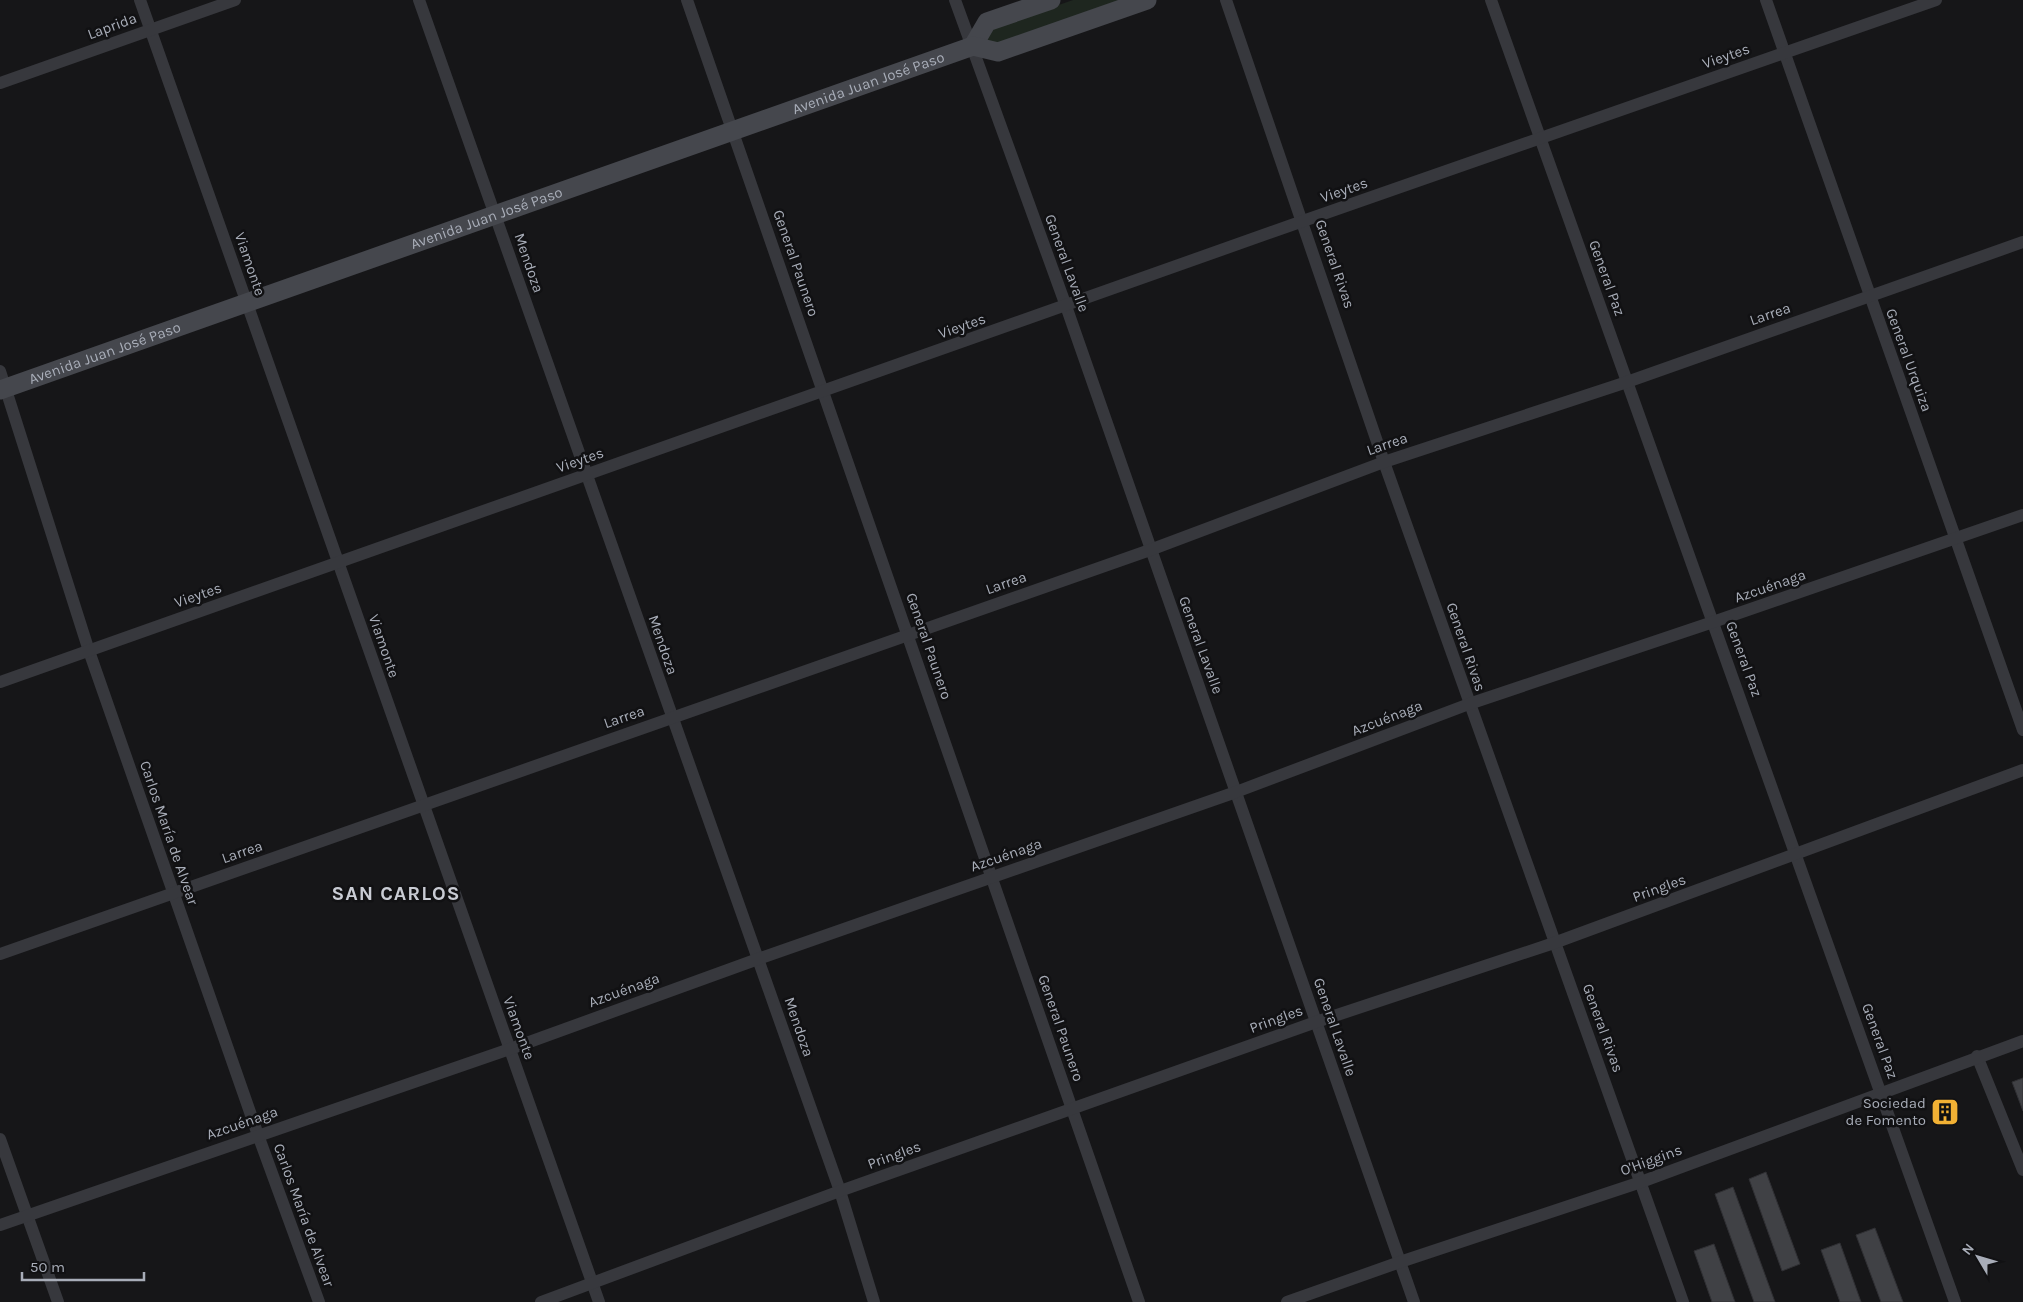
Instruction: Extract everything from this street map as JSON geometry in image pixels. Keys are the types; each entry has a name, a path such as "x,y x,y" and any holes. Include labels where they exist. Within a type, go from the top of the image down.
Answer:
{"main road":[{"path":"1051,0 987,22 973,46 998,52 1148,0"},
{"name":"Avenida Juan José Paso","path":"2,383 247,303 973,46"}],"street":[{"name":"Viamonte","path":"140,0 422,806 599,1302"},
{"name":"Laprida","path":"0,83 235,0"},
{"name":"Mendoza","path":"419,0 840,1191 874,1302"},
{"name":"General Paunero","path":"687,0 1139,1302"},
{"name":"General Lavalle","path":"955,0 1066,306 1414,1302"},
{"name":"General Rivas","path":"1226,0 1384,462 1683,1302"},
{"name":"General Paz","path":"1490,0 1955,1302"},
{"name":"General Urquiza","path":"1766,0 2023,730"},
{"name":"Vieytes","path":"0,682 1303,221 1936,0"},
{"name":"Larrea","path":"0,954 1150,550 1384,462 1627,382 2023,242"},
{"name":"Carlos María de Alvear","path":"2,383 89,651 258,1135 319,1302"},
{"name":"Azcuénaga","path":"0,1225 510,1049 758,959 1236,792 1469,704 2023,515"},
{"name":"Pringles","path":"541,1302 840,1191 1316,1022 1554,943 2023,770"},
{"name":"O'Higgins","path":"1287,1302 1400,1262 1641,1182 1977,1056 2023,1041"},
{"path":"1977,1056 2023,1170"},
{"path":"0,1139 58,1302"}],"shaded area":[{"path":"1073,0 1125,0 994,46 989,45 985,34 990,29"}],"building":[{"path":"2023,1078 2023,1111 2012,1082"},
{"name":"Sociedad de Fomento","path":"1946,1106 1950,1115 1944,1118 1939,1109"},
{"path":"1766,1172 1800,1264 1782,1271 1749,1179"},
{"path":"1733,1187 1775,1302 1754,1302 1715,1194"},
{"path":"1875,1228 1903,1302 1881,1302 1856,1235"},
{"path":"1840,1243 1861,1302 1840,1302 1821,1250"},
{"path":"1714,1244 1735,1302 1712,1302 1694,1251"}],"place":[{"name":"Sociedad de Fomento","path":"1945,1112"}],"district":[{"name":"SAN CARLOS","path":"396,893"}]}
